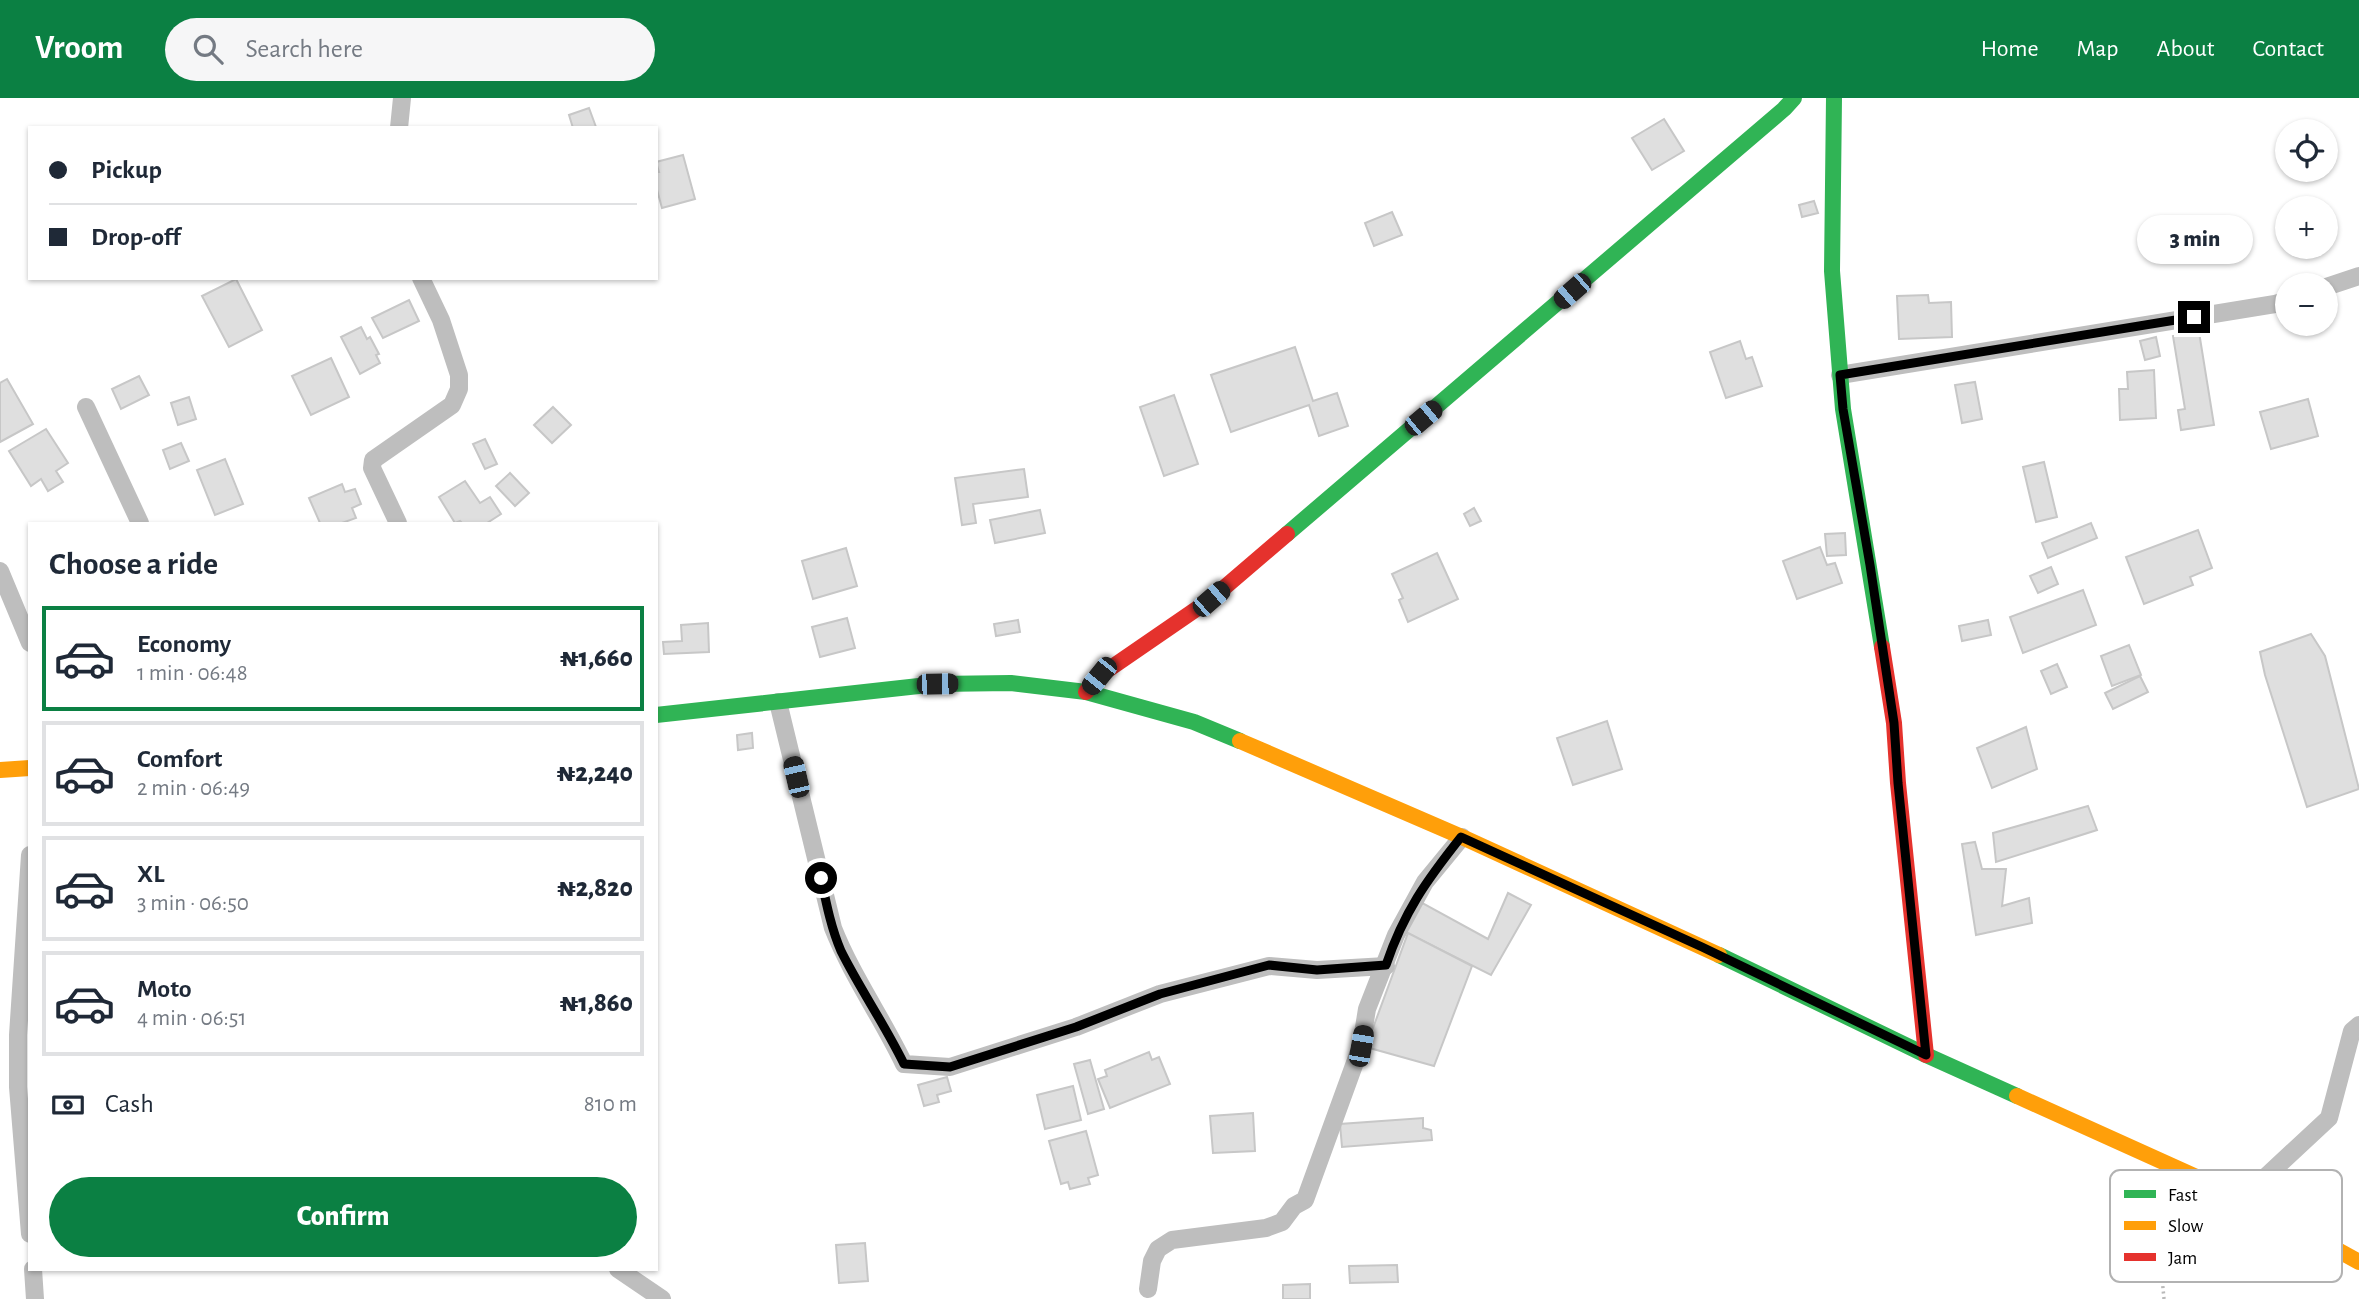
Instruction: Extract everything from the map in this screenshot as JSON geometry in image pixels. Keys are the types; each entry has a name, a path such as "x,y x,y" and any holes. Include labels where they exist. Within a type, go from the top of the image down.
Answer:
{"street":[{"path":"399,126 402,98"},
{"path":"1086,692 1099,676 1211,599 1794,98"},
{"path":"1834,98 1832,271 1843,409 1894,723 1926,1055"},
{"path":"2338,283 2359,276"},
{"path":"398,522 372,468 373,460 452,405 460,389 459,375 441,320 422,280"},
{"path":"1840,375 2275,304"},
{"path":"86,407 140,522"},
{"path":"0,572 28,638"},
{"path":"658,715 937,684 1011,683 1086,692 1194,722 1331,778 1461,837 1702,947 1926,1055 2181,1170"},
{"path":"778,702 833,928 842,952 887,1028 904,1064 950,1067 1076,1027 1160,994 1269,965 1317,970 1386,965"},
{"path":"0,770 28,768"},
{"path":"1147,1289 1152,1261 1158,1249 1172,1240 1266,1228 1282,1222 1294,1206 1304,1200 1361,1046 1367,1009 1396,935 1425,883 1461,837"},
{"path":"28,885 18,1035 18,1074 28,1207"},
{"path":"2273,1170 2329,1118 2352,1031 2359,1026"},
{"path":"2342,1253 2359,1262"},
{"path":"33,1271 35,1299"},
{"path":"621,1271 662,1299"}],"building":[{"path":"589,108 596,126 572,126 569,115"},
{"path":"1664,119 1684,151 1652,170 1632,138"},
{"path":"683,155 695,199 662,208 658,193 658,161"},
{"path":"1814,201 1818,213 1802,217 1799,205"},
{"path":"1392,212 1402,235 1374,246 1365,223"},
{"path":"237,280 262,330 229,347 202,296"},
{"path":"1928,295 1929,303 1951,302 1952,337 1899,339 1897,296"},
{"path":"409,300 419,321 383,338 372,318"},
{"path":"361,327 379,354 376,355 380,363 360,374 341,337"},
{"path":"2199,332 2214,425 2181,430 2178,410 2185,409 2173,336"},
{"path":"2156,337 2160,356 2145,360 2140,341"},
{"path":"1740,341 1746,359 1752,357 1762,386 1726,398 1710,352"},
{"path":"1295,347 1313,401 1337,393 1348,426 1319,436 1309,405 1231,432 1211,375"},
{"path":"331,358 349,397 311,415 292,376"},
{"path":"2154,370 2156,418 2120,420 2119,389 2128,389 2127,372"},
{"path":"139,376 149,395 121,409 112,389"},
{"path":"7,379 33,424 0,442 0,383"},
{"path":"1975,382 1982,419 1962,423 1955,385"},
{"path":"1174,395 1198,464 1164,476 1140,407"},
{"path":"189,397 196,419 178,425 171,403"},
{"path":"2308,399 2318,436 2271,449 2260,412"},
{"path":"553,407 571,425 552,443 534,425"},
{"path":"46,429 68,463 56,471 63,482 48,491 41,479 31,486 9,451"},
{"path":"485,439 497,464 485,469 473,444"},
{"path":"181,443 189,461 170,469 163,450"},
{"path":"225,459 243,504 215,515 197,470"},
{"path":"2044,462 2057,517 2036,522 2023,467"},
{"path":"1024,469 1028,497 973,504 976,523 962,525 955,478"},
{"path":"510,473 529,493 515,506 496,486"},
{"path":"465,481 480,503 490,497 501,514 489,522 454,522 439,497"},
{"path":"342,484 345,492 355,489 361,504 352,508 356,518 345,522 320,522 309,498"},
{"path":"1474,508 1481,521 1470,526 1464,514"},
{"path":"1040,510 1045,533 995,543 990,520"},
{"path":"2091,523 2097,538 2048,558 2042,543"},
{"path":"2198,530 2212,568 2190,577 2193,585 2144,604 2126,557"},
{"path":"1845,533 1846,555 1827,556 1825,534"},
{"path":"1820,547 1827,565 1835,563 1842,583 1797,599 1783,561"},
{"path":"846,548 857,586 813,599 802,561"},
{"path":"1437,553 1458,599 1408,622 1399,600 1403,598 1392,574"},
{"path":"2051,567 2058,584 2038,593 2030,576"},
{"path":"2083,590 2096,625 2023,653 2010,617"},
{"path":"847,618 855,648 820,657 812,627"},
{"path":"1018,620 1020,632 996,636 994,624"},
{"path":"1988,620 1991,635 1962,641 1959,626"},
{"path":"708,623 709,652 664,654 663,642 682,641 681,625"},
{"path":"2311,634 2325,656 2359,789 2307,807 2260,652"},
{"path":"2129,645 2141,675 2112,686 2101,656"},
{"path":"2057,664 2067,687 2051,694 2041,671"},
{"path":"2140,676 2148,692 2113,709 2105,693"},
{"path":"1607,721 1622,769 1573,785 1557,738"},
{"path":"2026,727 2037,769 1992,788 1977,748"},
{"path":"752,733 753,748 738,750 737,735"},
{"path":"2088,806 2097,830 1996,862 1993,833"},
{"path":"1975,842 1982,869 2006,869 2002,906 2029,898 2032,923 1976,935 1962,844"},
{"path":"1508,893 1531,905 1491,975 1401,930 1417,900 1488,939"},
{"path":"1408,933 1472,966 1434,1066 1366,1047"},
{"path":"1149,1052 1152,1060 1159,1057 1170,1084 1110,1108 1098,1079 1107,1076 1105,1070"},
{"path":"1090,1060 1104,1109 1088,1114 1074,1064"},
{"path":"947,1077 951,1091 937,1095 939,1102 924,1106 918,1085"},
{"path":"1073,1086 1081,1120 1045,1129 1037,1095"},
{"path":"1253,1113 1255,1151 1213,1153 1210,1116"},
{"path":"1423,1118 1423,1128 1431,1130 1432,1140 1342,1147 1340,1124"},
{"path":"1086,1131 1098,1175 1088,1178 1090,1184 1070,1189 1068,1182 1061,1184 1049,1141"},
{"path":"865,1243 868,1281 839,1283 836,1245"},
{"path":"1397,1265 1398,1282 1350,1283 1349,1266"},
{"path":"1310,1284 1310,1299 1283,1299 1283,1285"}],"traffic: fast":[{"path":"1287,534 1794,98"},
{"path":"1834,98 1832,271 1843,409 1882,647"},
{"path":"658,715 937,684 1011,683 1086,692 1194,722 1240,741"},
{"path":"1719,955 2017,1096"}],"traffic: slow":[{"path":"1240,741 1462,837 1719,955"},
{"path":"0,770 28,768"},
{"path":"2017,1096 2181,1170"},
{"path":"2342,1253 2359,1262"}],"traffic: jam":[{"path":"1086,692 1099,676 1211,599 1287,534"},
{"path":"1882,647 1894,723 1926,1055"}],"route":[{"path":"821,878 833,928 842,952 887,1028 904,1064 950,1067 1076,1027 1160,994 1269,965 1317,970 1386,965 1396,935 1425,883 1461,837 1702,947 1926,1055 1894,723 1843,409 1840,375 2194,317"}]}
